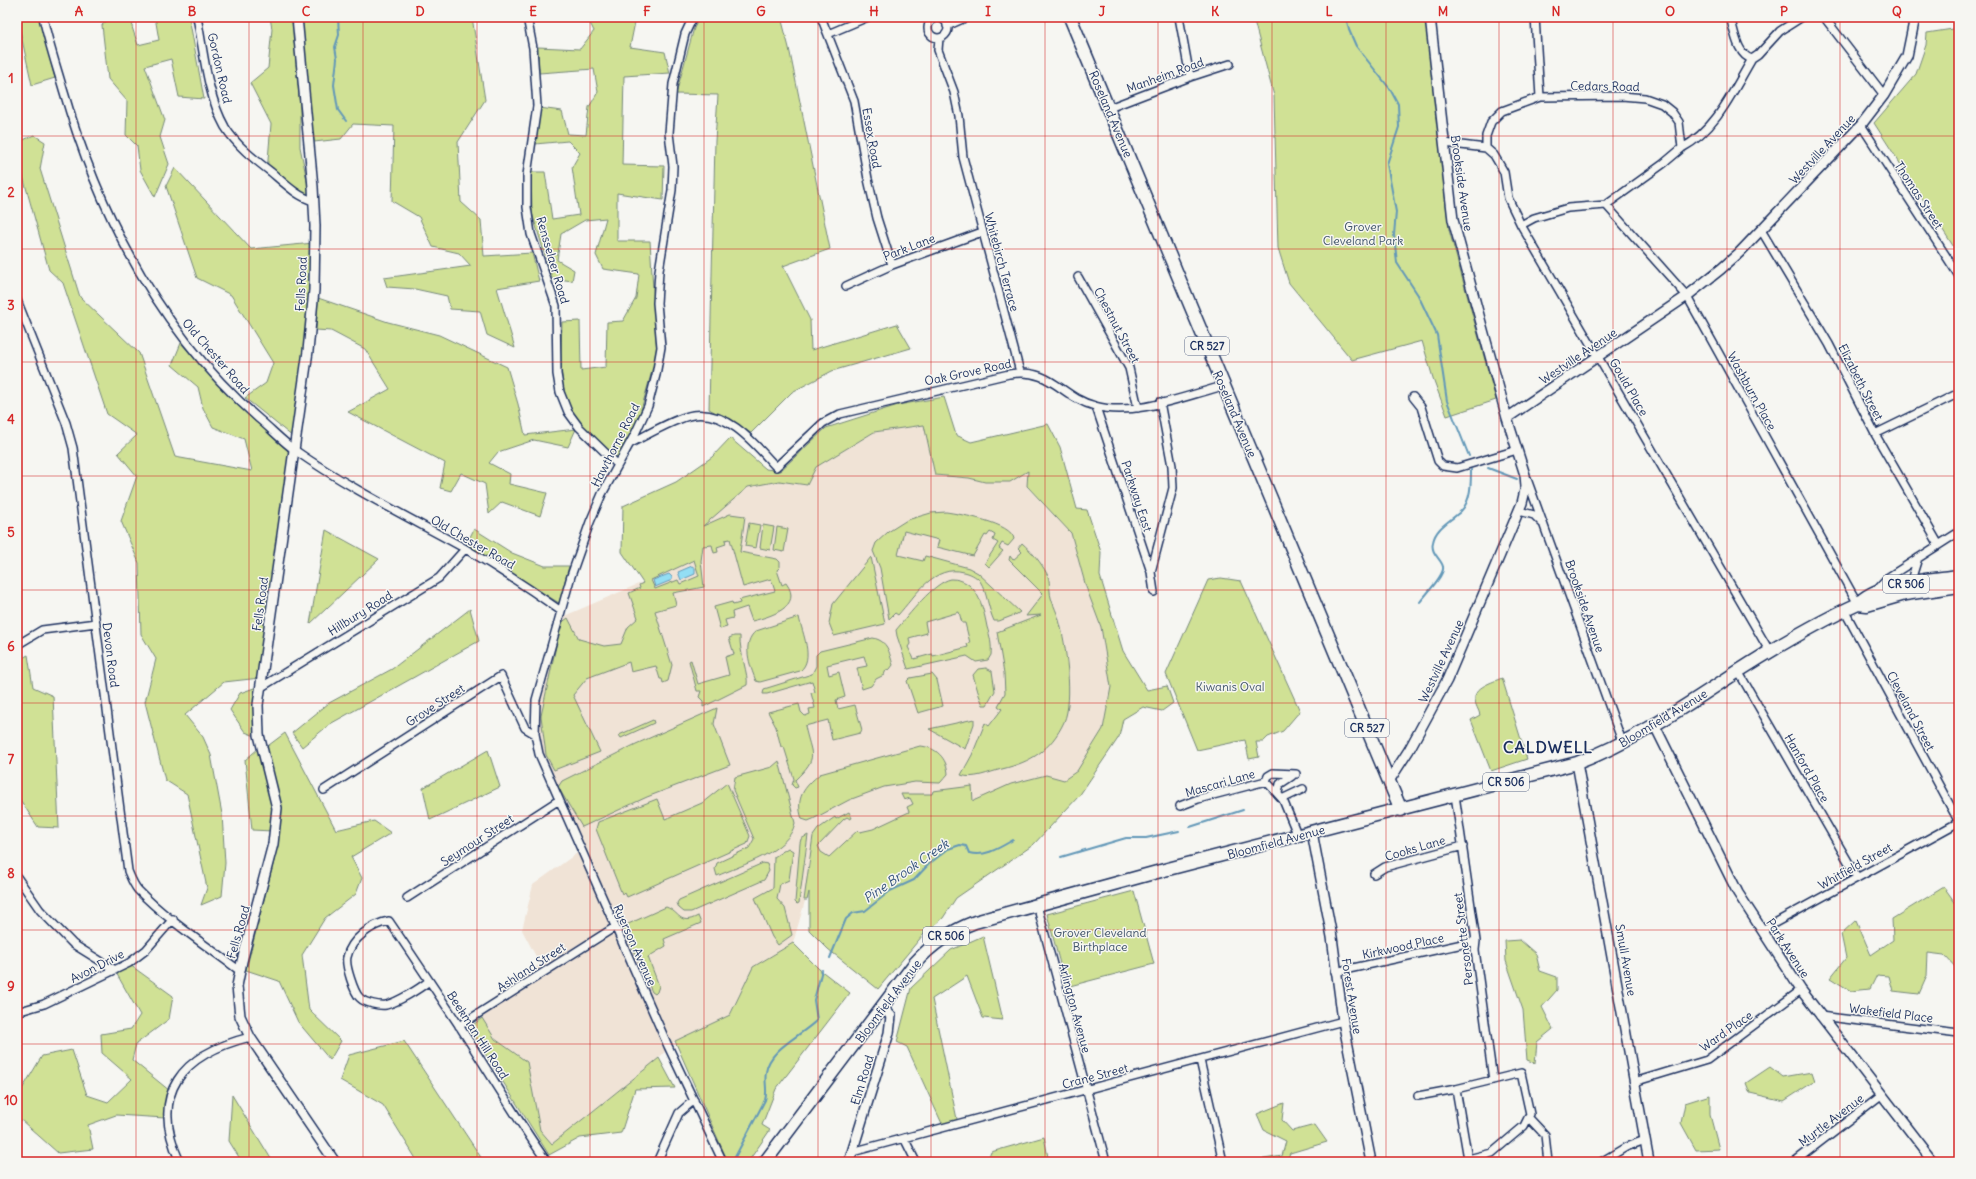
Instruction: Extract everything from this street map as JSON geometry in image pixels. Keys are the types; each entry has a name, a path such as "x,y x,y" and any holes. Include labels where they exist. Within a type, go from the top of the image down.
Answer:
{"main road":[{"name":"Roseland Avenue","path":"1070,17 1401,810"},
{"name":"Bloomfield Avenue","path":"765,1162 922,955 947,935 975,922 1037,905 1577,763 1623,744 1655,726 1738,671 1844,610 1858,604 1867,605 1912,588 1959,576"},
{"name":"Bloomfield Avenue","path":"1858,604 1864,596 1874,592 1912,588 1959,586"}],"street":[{"name":"Old Chester Road","path":"43,17 70,114 84,156 117,232 130,258 168,318 224,386 294,450 346,483 507,574 561,612"},
{"name":"Gordon Road","path":"197,17 213,98 225,127 242,148 270,172 306,199 314,201"},
{"name":"Fells Road","path":"297,17 314,201 314,290 308,351 260,688 259,735 277,808 276,827 237,986 238,1006 250,1038 335,1162"},
{"name":"Rensselaer Road","path":"527,17 533,48 537,106 527,175 527,207 531,234 556,306 557,374 560,392 568,412 579,427 618,465"},
{"name":"Hawthorne Road","path":"535,734 536,700 571,576 590,522 602,494 648,406 661,347 657,303 659,271 672,190 673,166 669,133 673,84 685,34 693,17"},
{"name":"Essex Road","path":"822,17 854,101 868,179 877,218 892,265"},
{"path":"828,34 868,17"},
{"path":"947,26 966,17"},
{"path":"1178,17 1190,77"},
{"name":"Brookside Avenue","path":"1430,17 1454,226 1507,418"},
{"path":"1535,17 1540,98"},
{"path":"1730,17 1742,53 1747,58 1752,59"},
{"path":"1521,224 1534,218 1568,208 1606,204 1663,164 1702,133 1719,115 1752,59 1758,55 1780,31 1802,17"},
{"path":"1824,17 1884,95"},
{"name":"Westville Avenue","path":"1389,781 1409,750 1447,680 1525,495 1525,475 1507,418 1687,296 1721,269 1762,230 1861,125 1884,95 1907,56 1915,17"},
{"path":"929,19 942,20 947,26 946,34 939,38 931,36 929,32 929,19"},
{"name":"Whitebirch Terrace","path":"939,38 938,50 955,98 959,116 963,157 1020,372"},
{"name":"Manheim Road","path":"1109,108 1190,77 1230,64"},
{"name":"Cedars Road","path":"1486,148 1486,136 1491,122 1502,111 1540,98 1645,98 1662,104 1672,112 1678,122 1682,148"},
{"name":"Thomas Street","path":"1861,125 1959,276"},
{"path":"1444,144 1486,148"},
{"name":"Gould Place","path":"1486,148 1499,161 1504,172 1508,198 1521,224 1770,652"},
{"name":"Washburn Place","path":"1606,204 1687,296 1858,604"},
{"name":"Elizabeth Street","path":"1762,230 1829,344 1875,434 1939,545"},
{"name":"Park Lane","path":"846,286 892,265 982,232"},
{"name":"Chestnut Street","path":"1078,277 1129,368 1138,408"},
{"name":"Devon Road","path":"17,300 66,423 73,448 128,871 131,880 138,889 173,919 240,971"},
{"name":"Oak Grove Road","path":"630,443 691,415 712,416 726,422 753,441 776,467 823,423 840,414 926,392 1020,372 1033,373 1044,377 1086,404 1114,410 1138,408 1223,386"},
{"path":"1875,434 1959,393"},
{"path":"1413,397 1421,407 1438,462 1443,466 1457,468 1517,450"},
{"path":"1151,572 1173,488 1172,466 1160,402"},
{"name":"Parkway East","path":"1096,407 1151,572 1154,592"},
{"name":"Brookside Avenue","path":"1525,475 1545,526 1594,667 1623,744"},
{"path":"1518,511 1534,515 1545,526"},
{"path":"1874,592 1887,578 1959,532"},
{"name":"Hillbury Road","path":"260,688 439,578 465,549"},
{"path":"1912,588 1913,574 1918,558"},
{"name":"Cleveland Street","path":"1844,610 1959,822"},
{"path":"17,645 42,630 96,623"},
{"name":"Hanford Place","path":"1738,671 1857,877"},
{"name":"Grove Street","path":"324,790 501,676 525,728 535,734"},
{"name":"Park Avenue","path":"1655,726 1738,893 1801,990 1934,1162"},
{"name":"Ryerson Avenue","path":"535,734 539,754 558,800 668,1046 723,1162"},
{"name":"Smull Avenue","path":"1577,763 1649,1162"},
{"name":"Mascari Lane","path":"1180,806 1198,798 1266,781 1268,776 1273,773 1281,775 1296,774 1282,781 1278,787 1278,793"},
{"path":"1266,781 1283,800 1298,836"},
{"path":"1283,800 1284,798 1303,789"},
{"name":"Personette Street","path":"1455,795 1476,942 1475,950 1493,1080"},
{"name":"Seymour Street","path":"407,898 558,800"},
{"name":"Whitfield Street","path":"1762,930 1959,822"},
{"name":"Forest Avenue","path":"1312,832 1332,937 1335,972 1343,1022 1371,1162"},
{"name":"Cooks Lane","path":"1374,874 1385,867 1462,846"},
{"path":"17,877 40,910 73,944 115,970"},
{"name":"Arlington Avenue","path":"1037,905 1106,1162"},
{"name":"Avon Drive","path":"17,1012 44,1004 129,963 146,950 173,919"},
{"name":"Beekman Hill Road","path":"429,981 422,987 387,1005 380,1005 360,998 356,992 347,965 347,957 358,937 378,923 389,921 429,981 459,1026 547,1162"},
{"name":"Ashland Street","path":"459,1026 615,927"},
{"name":"Kirkwood Place","path":"1335,972 1476,942"},
{"name":"Ward Place","path":"1634,1082 1707,1060 1801,990"},
{"name":"Elm Road","path":"849,1162 889,1033 891,1016 882,1007"},
{"name":"Wakefield Place","path":"1820,1016 1959,1033"},
{"name":"Crane Street","path":"852,1152 1343,1022"},
{"path":"180,1162 168,1131 169,1102 176,1082 184,1071 199,1058 230,1042 250,1038"},
{"path":"1200,1060 1223,1162"},
{"path":"1418,1096 1456,1089 1521,1073 1530,1114 1524,1126 1492,1153 1468,1159 1456,1089"},
{"name":"Myrtle Avenue","path":"1794,1162 1881,1095"},
{"path":"657,1162 679,1113 694,1100"},
{"path":"1528,1117 1545,1135 1548,1162"},
{"path":"904,1138 916,1162"},
{"path":"1601,1162 1626,1147 1645,1140"}],"shaded area":[{"path":"925,425 935,475 969,478 985,482 1010,482 1028,471 1027,487 1071,533 1086,587 1101,627 1111,687 1103,729 1077,771 1064,780 1046,776 809,887 793,943 753,967 730,1015 675,1041 659,1058 552,1144 540,1130 527,1062 495,1039 477,1010 540,964 522,930 533,885 584,848 539,743 538,705 562,617 694,560 701,527 748,487 779,481 807,485 816,467 874,432"}],"green space":[{"path":"17,17 39,17 55,78 32,85"},
{"path":"111,17 135,17 132,27 138,45 159,40 155,17 189,17 204,99 179,97 171,59 145,66 165,120 160,137 169,164 155,197 140,170 137,146 126,135 127,101 108,79 102,25"},
{"path":"270,17 292,17 300,107 300,147 312,204 267,172 271,124 250,83 268,68 272,29"},
{"path":"301,17 472,17 485,100 458,142 461,202 481,220 484,256 532,253 539,281 497,288 515,348 487,335 480,311 450,309 447,296 415,289 387,287 384,278 471,266 459,253 433,247 419,217 392,201 394,126 353,124 341,139 314,142 306,83"},
{"path":"582,17 636,17 630,47 665,52 670,73 624,76 622,165 664,166 663,200 617,193 617,241 650,241 657,353 639,417 618,459 581,425 567,402 564,392 562,373 562,322 580,321 581,370 606,367 607,322 623,321 636,298 639,274 603,269 596,255 606,218 585,220 561,234 557,260 574,270 572,281 552,278 532,213 531,172 545,172 552,219 579,215 572,167 580,153 568,141 535,144 539,108 562,111 568,134 586,135 589,107 598,92 594,69 539,73 538,47 580,49 594,31 588,19"},
{"path":"700,17 781,17 789,48 830,249 783,266 810,320 811,350 897,324 911,348 832,371 792,392 751,433 709,409 715,141 718,95 676,94 694,28"},
{"name":"Grover Cleveland Park","path":"1253,17 1425,17 1449,230 1496,400 1447,416 1433,378 1422,341 1352,360 1289,283 1278,248 1274,96"},
{"path":"1959,28 1959,255 1874,123 1916,74 1926,45 1927,33"},
{"path":"34,135 45,142 40,169 80,297 139,353 175,457 252,471 244,439 213,427 203,408 198,387 172,365 181,343 208,374 289,452 290,462 260,678 224,682 185,715 203,737 211,755 222,814 225,863 222,896 201,905 207,888 187,794 165,780 145,702 156,659 141,634 139,563 121,521 137,476 118,453 137,435 107,414 63,283 49,270 17,155 17,143"},
{"path":"175,168 251,249 314,243 312,297 293,437 245,398 266,383 273,363 231,295 197,278 166,186"},
{"path":"318,298 388,322 439,335 507,367 525,435 576,429 568,447 534,440 498,452 489,463 510,474 509,484 547,493 540,516 502,502 489,514 485,484 461,473 451,491 440,488 445,463 348,412 390,389 365,349 331,331 316,330"},
{"path":"944,397 956,435 971,442 1048,424 1060,447 1077,509 1087,510 1101,552 1100,576 1123,651 1147,690 1167,686 1173,703 1162,711 1143,707 1123,719 1119,737 1079,796 1033,845 956,898 943,918 923,935 878,989 828,949 809,930 809,892 807,900 804,900 813,836 818,829 835,817 836,819 849,812 852,818 850,819 847,817 844,819 818,846 821,852 829,857 858,830 860,832 873,829 909,812 907,807 913,804 910,798 904,800 901,794 932,794 933,791 972,786 973,801 1011,784 1046,775 1064,780 1077,771 1103,729 1111,687 1101,627 1086,587 1071,533 1027,486 1028,471 1010,482 985,482 969,478 935,475 924,425 874,432 816,467 807,485 779,481 748,487 703,526 730,514 745,516 740,552 777,559 780,562 780,567 777,570 782,585 786,583 790,591 791,598 788,605 775,614 752,621 747,607 732,612 733,618 725,620 727,627 720,629 714,607 732,602 733,605 740,603 739,600 775,591 771,579 743,587 730,539 725,540 726,544 717,547 718,552 714,553 712,545 703,546 701,561 704,587 673,593 676,605 655,611 672,665 668,681 663,683 662,679 660,679 656,666 631,672 629,662 587,678 573,695 600,752 554,770 546,755 541,716 561,623 568,618 579,639 604,646 621,644 628,627 638,618 629,593 640,588 639,585 643,583 622,552 623,506 676,482 712,457 730,438 766,469 780,471 826,428 898,405","holes":["694,560 699,576 680,584 678,580 655,589 651,580"]},
{"path":"946,512 973,517 995,524 1011,533 1014,539 1008,546 1002,543 999,548 1003,551 989,567 985,563 998,543 993,540 995,535 990,532 987,536 985,535 973,556 937,547 939,540 904,531 898,555 923,561 925,556 969,568 978,573 1020,612 999,621 994,621 980,581 968,573 953,571 934,577 926,583 898,615 895,613 889,619 880,568 873,551 876,543 888,532 907,520 931,513"},
{"path":"749,523 760,525 756,548 745,546"},
{"path":"763,525 774,527 770,550 760,548"},
{"path":"777,527 788,529 784,552 774,550"},
{"path":"474,529 512,553 545,566 569,566 559,603 466,545"},
{"path":"326,530 379,559 310,624"},
{"path":"1022,543 1039,561 1049,578 1052,602 1062,630 1068,671 1069,686 1067,712 1059,732 1053,740 1031,758 1022,763 981,775 971,777 961,775 972,755 985,723 989,726 1002,709 998,706 1005,693 1004,673 997,632 1041,615 1026,616 1043,594 1009,560 1010,556 1013,560 1022,552 1018,548"},
{"path":"871,557 885,624 834,636 829,623 833,604"},
{"name":"Kiwanis Oval","path":"1221,578 1241,581 1300,711 1283,731 1268,737 1263,742 1256,742 1259,757 1249,759 1245,740 1197,750 1166,674 1208,580"},
{"path":"951,579 960,580 973,589 977,595 981,603 990,637 991,655 988,660 976,662 967,656 908,669 896,630 922,600 944,581","holes":["959,612 962,623 965,623 970,643 967,644 968,647 914,659 908,647 910,644 909,638 927,633 925,622"]},
{"path":"470,609 479,641 330,724 302,747 292,733 329,703 392,669"},
{"path":"799,617 805,638 807,653 807,660 804,666 800,671 760,682 756,681 751,669 748,655 751,636 756,631"},
{"path":"740,636 741,649 747,675 747,685 703,707 703,701 699,697 701,691 697,691 689,661 691,660 698,684 729,675 725,657 734,654 729,638"},
{"path":"873,638 878,639 885,644 893,665 890,669 886,670 884,675 876,679 871,686 862,689 857,668 867,666 864,656 827,665 829,675 839,672 845,697 836,700 838,709 855,705 862,730 860,733 832,740 828,720 805,726 812,755 808,766 795,780 798,787 795,788 792,785 794,779 784,747 781,747 776,727 768,712 799,704 801,712 805,716 810,714 809,709 815,708 811,693 815,692 812,681 767,694 763,694 764,689 812,674 816,666 816,655 820,651"},
{"path":"28,655 33,687 53,696 59,828 38,827 17,795 17,695 19,694 17,692 17,661"},
{"path":"986,668 992,671 995,691 987,705 983,705 973,675 978,669"},
{"path":"932,674 937,680 943,706 918,713 907,681 910,678"},
{"path":"1502,678 1527,759 1491,771 1471,720 1480,715 1475,702 1475,695 1477,692 1480,688"},
{"path":"257,687 255,736 245,732 230,710 240,693"},
{"path":"717,708 714,724 730,765 647,797 582,827 558,787 562,781 636,744"},
{"path":"974,719 974,724 965,749 929,729"},
{"path":"653,720 654,723 621,738 619,735"},
{"path":"285,733 336,830 374,821 391,833 351,857 362,878 356,894 325,918 302,955 309,1010 341,1041 330,1060 298,1022 279,981 246,970 278,845 280,806 265,748"},
{"path":"920,746 936,751 943,758 948,774 940,783 915,782 884,787 849,800 808,821 802,819 800,812 800,799 802,794 805,788 820,774"},
{"path":"259,748 273,807 272,831 252,830 245,760"},
{"path":"488,750 500,787 430,820 423,788"},
{"path":"779,761 795,823 791,833 784,842 774,850 751,862 717,876 715,869 717,863 749,848 754,839 733,790 735,777 772,767"},
{"path":"727,783 750,836 747,844 627,897 625,893 622,894 596,829 598,822 657,799 665,819 702,803"},
{"path":"808,835 799,903 797,904 795,902 800,843 801,839"},
{"path":"788,848 793,851 789,880 780,884 777,899 785,908 792,935 778,945 772,937 755,898 773,888 774,857"},
{"path":"763,863 767,864 769,871 764,880 691,912 684,912 679,908 677,903 679,900"},
{"path":"1944,887 1959,908 1959,971 1944,955 1928,953 1927,976 1919,994 1893,991 1889,976 1877,975 1870,989 1851,991 1830,978 1846,958 1841,934 1856,920 1871,955 1893,940 1892,919"},
{"name":"Grover Cleveland Birthplace","path":"1134,891 1154,964 1066,987 1047,914"},
{"path":"666,907 671,909 683,919 692,919 698,916 701,923 664,939 666,946 648,957 659,986 655,994 652,992 623,928 626,925"},
{"path":"983,936 1003,1020 983,1018 967,976 932,999 958,1124 944,1128 907,1047 897,1042 911,988 951,950"},
{"path":"1520,940 1536,954 1540,971 1557,977 1557,990 1542,1007 1553,1029 1537,1042 1535,1063 1527,1060 1523,1010 1506,961 1505,941"},
{"path":"793,943 819,969 850,993 776,1089 762,1125 770,1130 748,1162 728,1162 675,1041 730,1015 753,967"},
{"path":"126,962 173,996 169,1019 136,1044 132,1060 170,1091 165,1118 116,1115 88,1125 93,1149 58,1153 21,1120 17,1122 17,1089 21,1091 42,1056 72,1050 87,1095 108,1102 132,1079 102,1053 101,1034 131,1029 140,1015 114,969"},
{"path":"482,1018 495,1039 527,1062 540,1130 552,1144 659,1058 675,1088 635,1089 621,1133 580,1138 549,1155 469,1028"},
{"path":"404,1041 484,1162 418,1162 383,1105 340,1080 349,1055"},
{"path":"1770,1067 1783,1077 1812,1072 1815,1081 1784,1101 1750,1093 1746,1083"},
{"path":"232,1095 273,1162 242,1162 229,1141"},
{"path":"1710,1095 1710,1115 1719,1149 1696,1150 1681,1123 1685,1103"},
{"path":"1284,1103 1282,1120 1292,1131 1315,1125 1327,1142 1290,1153 1286,1162 1246,1162 1282,1156 1286,1141 1264,1130 1257,1114"},
{"path":"1044,1137 1049,1162 987,1162 991,1152"}],"water":[{"path":"692,566 695,568 695,574 681,580 678,572"},
{"path":"669,574 672,577 672,580 655,587 653,580"}],"waterway":[{"path":"338,17 339,35 335,47 337,59 334,85 338,110 346,121"},
{"name":"Pine Brook Creek","path":"1346,17 1349,30 1356,46 1390,89 1398,104 1399,127 1387,164 1396,212 1394,235 1397,263 1418,295 1437,335 1447,401 1469,456"},
{"name":"Pine Brook Creek","path":"1488,468 1517,479"},
{"name":"Pine Brook Creek","path":"1420,602 1438,580 1443,571 1442,564 1433,550 1433,542 1437,532 1461,511 1467,502 1470,492 1471,470"},
{"name":"Pine Brook Creek","path":"1190,827 1243,810"},
{"name":"Pine Brook Creek","path":"1061,857 1126,838 1146,838 1179,831"},
{"name":"Pine Brook Creek","path":"830,958 846,919 853,913 865,911 890,891 914,880 929,864 948,849 960,845 966,846 969,853 981,854 992,851 1013,840"},
{"name":"Pine Brook Creek","path":"734,1159 765,1100 766,1072 768,1064 779,1050 817,1020 814,1000 822,970"}],"district":[{"name":"CALDWELL","path":"1548,747"}]}
